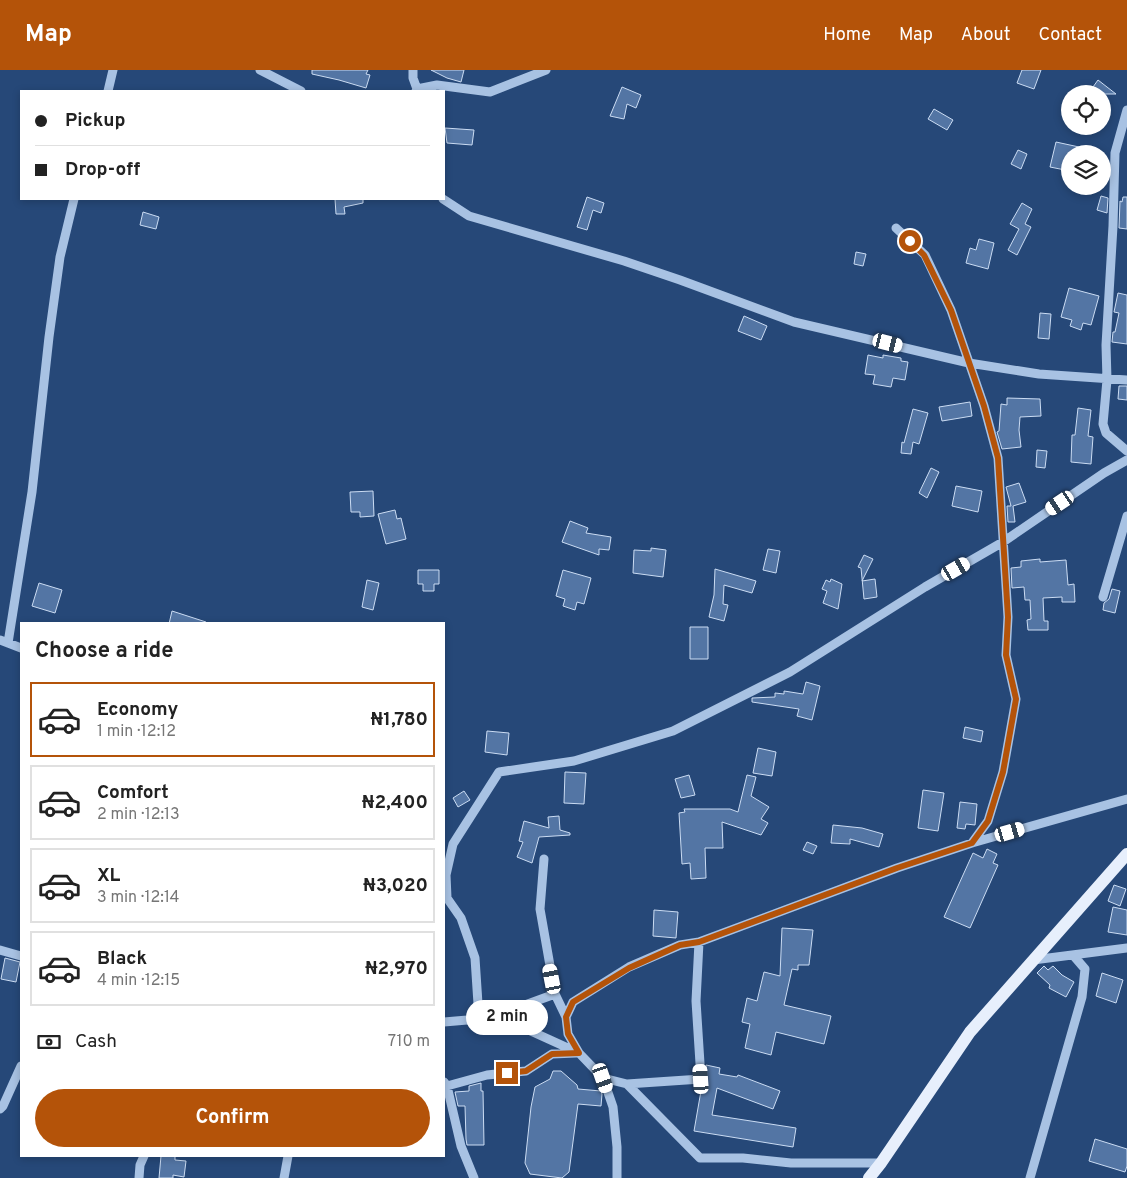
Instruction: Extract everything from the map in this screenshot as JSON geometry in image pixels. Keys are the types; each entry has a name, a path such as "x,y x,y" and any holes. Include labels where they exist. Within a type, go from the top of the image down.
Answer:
{"main road":[{"path":"869,1178 970,1032 1031,960 1127,854"}],"street":[{"path":"108,90 113,70"},
{"path":"260,70 298,90"},
{"path":"413,70 413,78 417,90 437,85 490,92 546,70"},
{"path":"1127,110 1115,152 1104,429 1127,451"},
{"path":"20,648 4,641 32,492 60,257 74,200"},
{"path":"445,200 469,216 624,261 794,322 969,363 1038,374 1127,380"},
{"path":"896,228 924,255 951,310 984,406 998,458 1008,617 1006,655 1016,699 1003,772 988,821 972,843"},
{"path":"479,1019 475,958 461,918 447,898 446,875 453,844 499,772 574,761 673,732 790,672 925,587 1003,542 1104,473 1127,460"},
{"path":"1103,598 1127,516"},
{"path":"566,1017 573,1002 629,968 680,945 699,942 897,868 972,843 1127,799"},
{"path":"544,859 540,909 555,994 566,1017 568,1034 579,1053 603,1078 613,1107 618,1147 617,1178"},
{"path":"603,1078 627,1084 701,1079 696,1001 699,942"},
{"path":"1031,960 1127,948"},
{"path":"0,950 20,956"},
{"path":"1030,1178 1082,996 1085,969 1073,955"},
{"path":"501,1022 514,1009 555,994"},
{"path":"445,1022 479,1019 513,1023 579,1053"},
{"path":"474,1178 461,1146 445,1084 487,1075 526,1071 552,1054 579,1053"},
{"path":"0,1109 20,1068"},
{"path":"627,1084 700,1158 743,1158 791,1163 881,1163"},
{"path":"140,1178 140,1165 144,1157"},
{"path":"284,1178 288,1157"}],"building":[{"path":"312,70 368,70 366,74 370,75 366,88 312,74"},
{"path":"431,70 464,70 461,82"},
{"path":"1022,70 1041,70 1034,89 1017,83"},
{"path":"1098,80 1104,85 1094,85"},
{"path":"622,87 641,95 636,108 627,104 624,119 610,116"},
{"path":"934,109 953,120 947,130 928,119"},
{"path":"445,128 474,130 472,145 447,143"},
{"path":"1056,142 1070,145 1061,145 1061,169 1050,167"},
{"path":"1018,150 1027,154 1021,169 1011,164"},
{"path":"1101,196 1108,198 1107,213 1097,210"},
{"path":"587,197 604,203 601,213 593,210 587,230 577,227"},
{"path":"1123,197 1127,197 1127,229 1119,228 1120,201 1122,202"},
{"path":"335,200 363,200 363,203 344,207 345,214 336,214"},
{"path":"1022,203 1032,209 1025,224 1031,227 1017,255 1008,250 1019,229 1010,224"},
{"path":"143,212 159,217 156,229 140,225"},
{"path":"979,239 994,243 988,269 966,263 970,248 976,250"},
{"path":"856,252 866,254 863,266 854,264"},
{"path":"1069,288 1099,296 1091,325 1083,323 1081,330 1070,326 1072,320 1061,317"},
{"path":"1118,293 1127,295 1127,344 1112,342 1119,313 1114,312"},
{"path":"1040,313 1051,314 1049,339 1038,338"},
{"path":"744,316 767,326 761,340 738,331"},
{"path":"868,355 883,358 883,355 901,358 901,361 908,362 905,380 893,378 891,387 873,384 875,375 865,374"},
{"path":"1119,386 1127,386 1127,400 1118,399"},
{"path":"1007,398 1040,399 1041,416 1020,417 1021,447 1002,449 997,432 999,431 1001,404 1007,405"},
{"path":"970,402 972,416 942,421 939,407"},
{"path":"1078,408 1091,410 1088,436 1093,437 1091,464 1071,462 1072,435 1075,435"},
{"path":"913,409 928,413 919,444 913,442 911,454 901,453 902,442 904,443"},
{"path":"1037,450 1047,451 1045,468 1036,467"},
{"path":"931,468 939,472 927,498 919,493"},
{"path":"1019,483 1026,502 1013,506 1015,522 1008,522 1007,506 1011,506 1006,487"},
{"path":"956,486 982,491 978,512 952,506"},
{"path":"373,491 374,516 360,517 360,512 351,512 350,492"},
{"path":"395,510 397,519 401,518 406,539 386,544 378,514"},
{"path":"570,521 588,528 586,533 611,537 609,550 599,549 599,555 562,542"},
{"path":"651,548 666,550 663,577 633,573 634,550 651,551"},
{"path":"768,549 780,551 776,573 763,570"},
{"path":"864,555 873,559 862,581 861,568 858,567"},
{"path":"1040,559 1040,562 1066,560 1068,585 1074,584 1075,602 1062,602 1062,597 1043,598 1044,621 1048,621 1048,630 1028,630 1027,620 1031,619 1030,600 1025,600 1024,587 1012,588 1011,568 1021,567 1021,561"},
{"path":"715,569 756,581 752,593 724,585 723,604 728,605 724,621 709,617 714,595"},
{"path":"418,570 439,570 439,584 434,584 434,591 423,591 423,584 418,584"},
{"path":"563,570 591,578 584,604 577,602 575,610 563,606 565,599 556,596"},
{"path":"831,579 842,584 838,609 823,603 827,591 822,589 826,580 830,582"},
{"path":"875,579 877,597 864,599 862,581"},
{"path":"367,580 379,583 373,610 362,607"},
{"path":"39,583 62,590 55,613 32,606"},
{"path":"1112,589 1120,591 1115,613 1103,610 1104,603 1109,599"},
{"path":"172,611 206,622 169,622"},
{"path":"690,627 708,627 708,659 690,659"},
{"path":"806,682 820,686 812,720 797,716 799,709 752,702 752,698 775,697 775,693 784,694 784,691 803,694"},
{"path":"965,727 983,731 981,742 963,738"},
{"path":"487,731 509,733 507,755 485,752"},
{"path":"758,748 776,752 772,776 753,773"},
{"path":"565,772 586,773 584,804 564,803"},
{"path":"689,775 695,795 681,798 675,779"},
{"path":"747,775 756,777 751,796 769,807 761,819 768,823 761,835 722,822 723,848 705,848 706,878 691,879 690,863 682,864 679,813 685,812 684,809 730,809 738,812"},
{"path":"923,790 944,793 938,831 918,828"},
{"path":"464,791 470,800 458,807 453,798"},
{"path":"960,802 977,804 975,825 966,824 965,829 957,828"},
{"path":"559,816 560,830 570,833 570,835 539,837 532,863 517,857 523,842 519,841 524,821 549,828 548,817"},
{"path":"833,825 862,828 883,834 879,847 850,839 850,844 831,843"},
{"path":"807,842 817,846 813,854 803,850"},
{"path":"987,849 997,854 993,863 998,865 970,928 944,917 973,853 983,858"},
{"path":"1114,885 1126,889 1120,906 1108,901"},
{"path":"1113,907 1127,910 1127,935 1108,932"},
{"path":"654,910 678,912 676,938 653,936"},
{"path":"782,928 813,930 809,965 798,965 798,970 792,969 784,1005 831,1016 824,1044 776,1032 771,1055 745,1048 750,1024 742,1022 747,998 757,1001 764,972 780,976"},
{"path":"5,958 20,962 16,982 1,979"},
{"path":"1044,966 1048,970 1053,966 1062,975 1074,982 1066,997 1049,988 1050,985 1037,973"},
{"path":"1102,973 1123,980 1116,1003 1096,996"},
{"path":"706,1065 720,1068 719,1074 737,1077 738,1075 780,1091 773,1109 717,1088 712,1115 796,1128 793,1147 694,1131 702,1085 705,1084 707,1079"},
{"path":"553,1071 561,1071 577,1085 578,1089 601,1091 602,1094 601,1106 578,1104 569,1172 562,1178 530,1174 525,1163 535,1087 550,1079"},
{"path":"481,1083 481,1091 483,1091 484,1145 467,1145 465,1106 458,1106 455,1092 469,1091 469,1086"},
{"path":"1095,1139 1127,1149 1125,1172 1089,1161"},
{"path":"161,1157 175,1157 175,1160 186,1161 184,1177 173,1175 173,1178 159,1178"}],"route":[{"path":"507,1073 526,1071 552,1054 579,1053 568,1034 566,1017 573,1002 629,968 680,945 699,942 897,868 972,843 988,821 1003,772 1016,699 1006,655 1008,617 998,458 984,406 951,310 924,255 910,241"}]}
